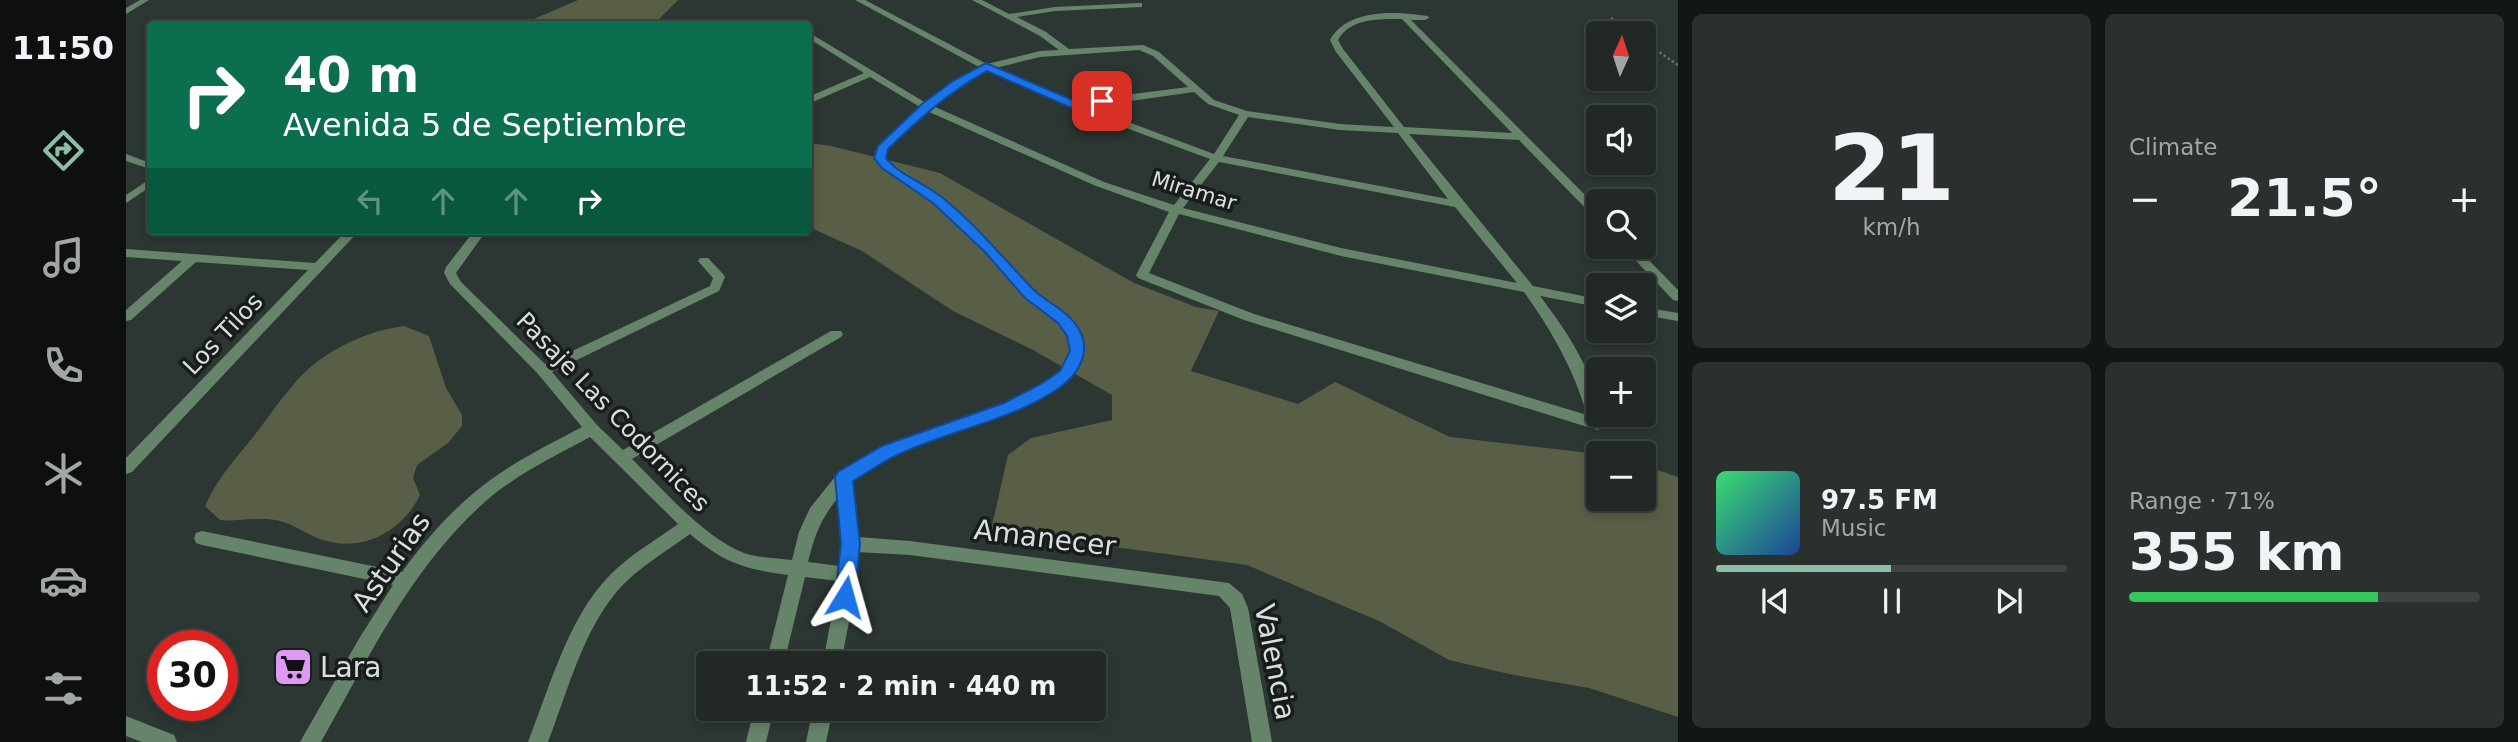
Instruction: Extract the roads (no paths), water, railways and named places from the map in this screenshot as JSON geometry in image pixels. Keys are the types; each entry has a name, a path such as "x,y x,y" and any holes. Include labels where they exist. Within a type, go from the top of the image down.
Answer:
{"street":[{"path":"859,0 986,66 1078,107 1216,159 1458,204"},
{"path":"976,0 1043,34 1066,51"},
{"path":"126,12 146,1"},
{"path":"1010,16 1055,9 1139,5"},
{"path":"1405,17 1586,203"},
{"path":"1245,114 1216,159 1176,210 1142,275 1249,317 1597,424 1591,397 1568,346 1531,292 1458,204 1334,40 1340,28 1356,21 1424,18"},
{"name":"Miramar","path":"812,40 926,107 1100,184 1176,210 1341,252 1586,301"},
{"path":"778,651 807,532 816,513 844,477 889,451 1010,407 1066,375 1076,359 1077,343 1063,319 1030,295 989,249 938,200 883,162 880,153 882,148 926,107 956,84 986,66 1018,57 1140,47 1156,54 1211,102 1245,114 1309,124 1405,132 1523,137"},
{"path":"812,99 871,73"},
{"path":"1078,107 1102,101 1194,89"},
{"path":"126,157 147,165"},
{"path":"130,197 147,184"},
{"path":"130,197 147,193"},
{"name":"Los Tilos","path":"126,468 349,235"},
{"name":"Pasaje Las Codornices","path":"477,235 452,267 452,278 543,371 592,429 690,525 737,558 797,570 849,575"},
{"path":"126,253 318,267"},
{"path":"126,317 193,258"},
{"path":"1641,259 1678,297"},
{"path":"543,371 715,288 719,277 704,261"},
{"path":"1656,313 1678,317"},
{"path":"621,457 836,334"},
{"name":"Asturias","path":"310,742 406,580 441,534 482,495 528,464 592,429"},
{"path":"834,651 849,575 851,544 844,477"},
{"path":"538,742 583,633 600,600 621,576 690,525"},
{"path":"202,538 406,580"},
{"name":"Amanecer","path":"851,544 909,548 1215,586 1230,594"},
{"name":"Valencia","path":"1230,594 1239,608 1262,742"},
{"path":"756,742 761,721"},
{"path":"816,742 820,721"},
{"path":"126,726 167,742"}],"place":[{"name":"Lara","path":"293,667"}]}
